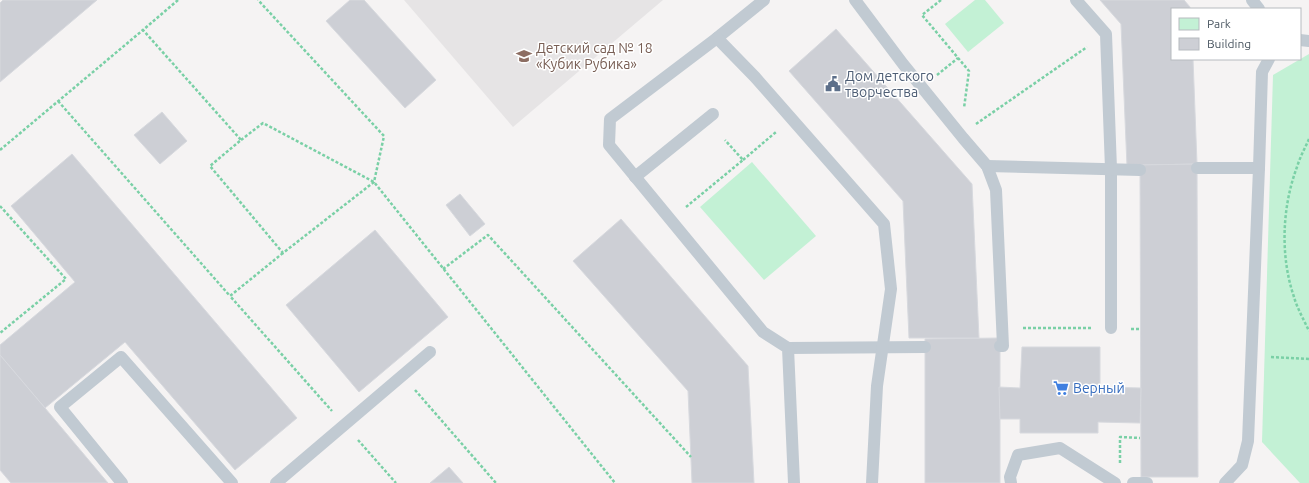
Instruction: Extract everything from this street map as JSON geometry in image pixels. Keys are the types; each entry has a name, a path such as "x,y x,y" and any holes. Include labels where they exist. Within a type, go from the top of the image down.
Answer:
{"lane":[{"path":"764,0 717,38 610,119 609,145 763,332 788,348 925,347"},
{"path":"855,0 903,64 987,166 996,190 1003,346 1000,346"},
{"path":"1076,0 1106,34 1111,169 1111,328"},
{"path":"1252,0 1258,8"},
{"path":"717,38 755,77 884,224 891,289 877,386 872,483"},
{"path":"1225,483 1242,465 1248,441 1262,72 1268,60"},
{"path":"636,177 713,114"},
{"path":"987,166 1140,170"},
{"path":"1197,168 1259,168"},
{"path":"788,348 794,483"},
{"path":"276,483 430,352"},
{"path":"122,483 60,407 121,357 232,483"},
{"path":"1011,483 1010,477 1018,455 1060,448 1115,483"},
{"path":"1133,483 1147,483"}],"path":[{"path":"0,150 178,0"},
{"path":"230,296 283,252 374,182 384,136 258,0"},
{"path":"942,0 922,15 969,71 961,134"},
{"path":"143,30 241,140"},
{"path":"961,134 1106,34"},
{"path":"922,87 958,58"},
{"path":"58,101 396,483"},
{"path":"671,220 792,119"},
{"path":"283,252 210,166 263,122 374,182 615,483"},
{"path":"1309,138 1296,168 1288,202 1284,238 1285,259 1294,297 1309,330"},
{"path":"725,140 743,160"},
{"path":"0,206 66,279 0,333"},
{"path":"443,269 488,235 691,457"},
{"path":"1002,327 1111,328"},
{"path":"1252,356 1309,359"},
{"path":"402,376 496,483"},
{"path":"1120,468 1120,437 1140,438"}],"shaded area":[{"name":"Детский сад № 18 «Кубик Рубика»","path":"404,0 663,0 513,127"}],"green space":[{"path":"975,0 985,0 1004,23 968,52 945,24"},
{"path":"1309,54 1309,483 1300,483 1262,442 1273,75"},
{"path":"752,162 816,236 764,280 700,207"}],"building":[{"path":"3,0 97,0 0,82 0,3"},
{"path":"350,0 364,0 436,80 405,108 326,21"},
{"path":"1100,0 1184,0 1190,7 1171,8 1171,60 1193,60 1197,164 1127,166 1121,24"},
{"path":"836,29 972,184 979,338 909,338 903,201 789,71"},
{"path":"162,112 187,141 160,164 134,135"},
{"path":"72,154 297,418 235,470 125,342 45,408 0,355 0,345 75,282 11,206"},
{"path":"1197,164 1198,477 1141,477 1140,165"},
{"path":"460,194 485,224 470,236 446,205"},
{"path":"621,219 748,366 754,483 692,483 688,391 573,261"},
{"path":"375,230 448,317 359,392 286,305"},
{"path":"1000,338 1000,483 925,483 925,339"},
{"path":"1022,347 1100,347 1100,387 1141,388 1140,423 1098,422 1098,433 1020,433 1020,419 1000,419 999,387 1020,388"},
{"path":"0,355 108,483 11,483 0,470"},
{"path":"449,467 463,483 430,483"}],"place":[{"name":"Детский сад № 18 «Кубик Рубика»","path":"524,56"},
{"name":"Дом детского творчества","path":"833,84"},
{"name":"Верный","path":"1061,388"}]}
